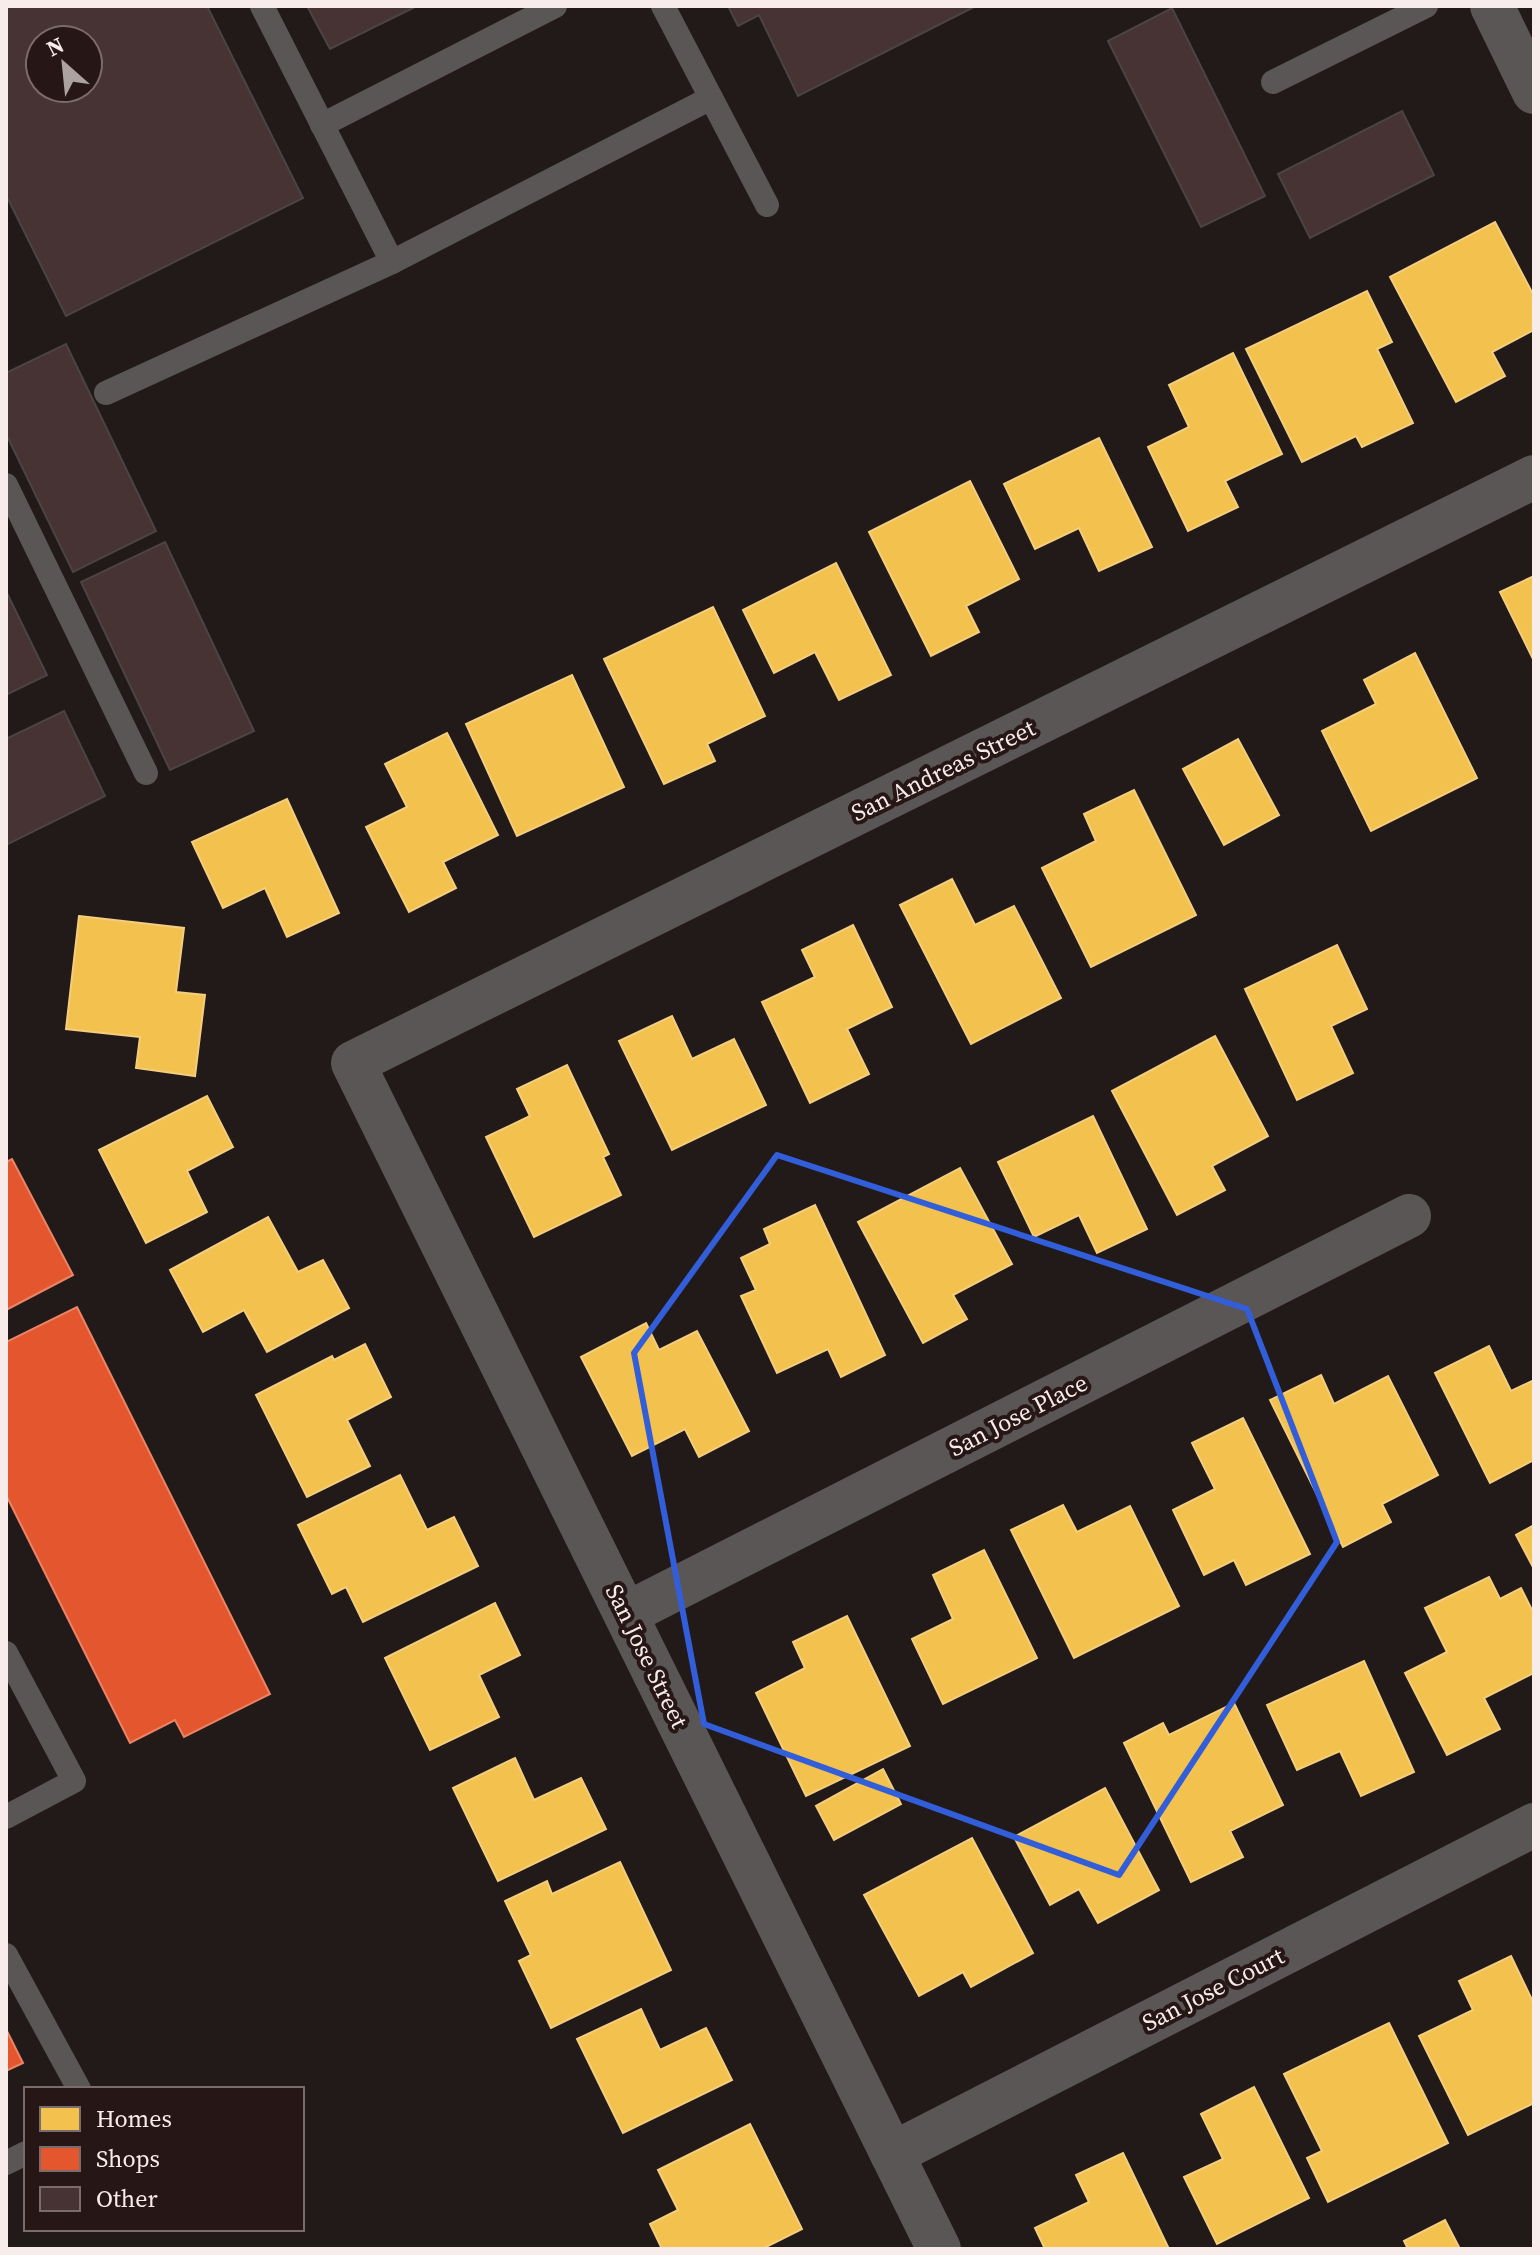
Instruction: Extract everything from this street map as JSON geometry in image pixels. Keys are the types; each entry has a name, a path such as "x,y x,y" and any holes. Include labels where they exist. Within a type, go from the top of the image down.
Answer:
{"street":[{"path":"1492,6 1534,92"},
{"name":"San Andreas Street","path":"353,1063 1534,477"},
{"name":"San Jose Street","path":"353,1063 939,2249"},
{"name":"San Jose Place","path":"626,1614 1409,1216"},
{"name":"San Jose Court","path":"892,2154 1534,1825"}],"lane":[{"path":"262,6 392,262"},
{"path":"322,125 555,6"},
{"path":"663,6 767,205"},
{"path":"1273,82 1426,6"},
{"path":"106,393 392,262 711,98"},
{"path":"6,485 146,773"},
{"path":"6,1653 74,1781 6,1817"},
{"path":"6,1955 78,2087"},
{"path":"6,2163 24,2154"}],"highlighted area":[{"path":"777,1155 1247,1309 1337,1542 1119,1875 704,1724 634,1353"}],"building: Homes":[{"path":"1495,222 1534,296 1534,330 1492,352 1505,376 1456,402 1390,277"},
{"path":"1367,291 1392,342 1377,349 1413,423 1362,447 1356,436 1302,462 1246,349"},
{"path":"1233,353 1282,454 1225,481 1238,507 1188,531 1148,447 1189,427 1169,385"},
{"path":"1099,438 1152,547 1099,571 1079,528 1035,549 1004,484"},
{"path":"970,481 1019,579 966,606 979,632 931,656 869,532"},
{"path":"836,563 891,675 839,700 815,652 774,673 743,610"},
{"path":"1534,576 1534,661 1500,592"},
{"path":"713,607 765,716 707,744 715,761 664,784 604,659"},
{"path":"1415,653 1477,778 1371,831 1322,731 1376,704 1364,680"},
{"path":"572,675 624,787 517,836 466,724"},
{"path":"447,733 498,835 443,862 456,888 409,912 366,827 407,807 385,764"},
{"path":"1238,739 1279,815 1224,845 1183,769"},
{"path":"1134,790 1196,915 1091,967 1042,868 1096,841 1084,814"},
{"path":"287,799 339,913 287,937 265,888 223,908 192,842"},
{"path":"952,879 975,925 1014,906 1061,998 971,1044 900,905"},
{"path":"79,916 184,928 176,992 205,995 195,1076 136,1068 140,1037 66,1029"},
{"path":"853,925 892,1007 847,1029 869,1074 810,1103 762,1002 815,977 802,950"},
{"path":"1337,945 1367,1009 1331,1026 1353,1073 1297,1100 1245,989"},
{"path":"672,1016 692,1059 734,1039 766,1105 672,1150 619,1041"},
{"path":"1215,1036 1268,1136 1212,1166 1225,1190 1177,1215 1112,1091"},
{"path":"567,1065 609,1154 603,1157 621,1195 534,1237 486,1137 530,1116 517,1089"},
{"path":"207,1096 233,1147 187,1171 207,1212 146,1243 99,1150"},
{"path":"1093,1116 1147,1229 1097,1253 1079,1215 1034,1237 998,1162"},
{"path":"960,1168 1012,1264 953,1295 967,1319 923,1343 858,1222"},
{"path":"815,1205 885,1355 841,1377 828,1349 777,1373 741,1296 756,1290 741,1258 770,1244 764,1229"},
{"path":"268,1217 298,1272 323,1260 349,1308 267,1352 244,1310 203,1332 170,1270"},
{"path":"646,1323 659,1350 697,1331 749,1431 699,1457 685,1429 632,1456 581,1357"},
{"path":"365,1344 391,1397 347,1420 370,1466 307,1497 256,1395 332,1356 334,1360"},
{"path":"1489,1346 1511,1391 1534,1380 1534,1460 1490,1483 1435,1373"},
{"path":"1321,1375 1334,1404 1388,1376 1438,1475 1382,1504 1391,1522 1343,1547 1270,1400"},
{"path":"1243,1418 1310,1554 1246,1585 1234,1560 1204,1575 1173,1510 1215,1489 1192,1443"},
{"path":"400,1475 427,1530 454,1517 478,1566 363,1622 346,1587 332,1594 298,1525"},
{"path":"1063,1505 1077,1532 1130,1506 1179,1606 1074,1658 1011,1530"},
{"path":"1534,1525 1534,1569 1516,1535"},
{"path":"984,1550 1037,1658 943,1704 912,1639 953,1619 933,1575"},
{"path":"1489,1577 1500,1599 1521,1588 1534,1614 1534,1673 1484,1698 1500,1729 1447,1755 1405,1673 1447,1652 1425,1608"},
{"path":"495,1603 520,1655 479,1675 499,1717 430,1750 385,1658"},
{"path":"847,1616 910,1746 806,1796 756,1693 805,1668 793,1642"},
{"path":"1364,1661 1414,1772 1361,1796 1340,1751 1297,1770 1267,1705"},
{"path":"1234,1703 1283,1805 1230,1831 1243,1857 1191,1882 1124,1743 1163,1723 1169,1735"},
{"path":"515,1758 534,1800 581,1778 606,1829 498,1881 453,1788"},
{"path":"883,1769 901,1804 834,1840 816,1806"},
{"path":"1105,1788 1159,1890 1098,1923 1079,1889 1050,1905 1014,1837"},
{"path":"972,1838 1033,1953 971,1987 963,1972 919,1996 864,1895"},
{"path":"620,1862 671,1970 551,2028 519,1961 531,1955 505,1901 547,1881 552,1894"},
{"path":"1511,1956 1534,2004 1534,2103 1468,2135 1419,2036 1473,2010 1459,1981"},
{"path":"641,2009 660,2050 706,2028 732,2080 623,2133 577,2039"},
{"path":"1389,2023 1448,2143 1328,2202 1307,2158 1322,2151 1284,2074"},
{"path":"1254,2087 1309,2198 1217,2244 1184,2177 1223,2159 1201,2114"},
{"path":"750,2124 802,2229 762,2249 662,2249 650,2224 678,2210 658,2170"},
{"path":"1123,2153 1169,2249 1045,2249 1035,2228 1089,2202 1076,2175"},
{"path":"1445,2220 1460,2249 1408,2249 1404,2241"}],"building: Shops":[{"path":"12,1159 73,1275 6,1310 6,1162"},
{"path":"77,1307 270,1694 184,1737 175,1720 130,1743 6,1495 6,1342"},
{"path":"6,2029 23,2063 6,2071"}],"building: Other":[{"path":"6,6 207,6 303,198 66,316 6,195"},
{"path":"307,6 417,6 330,49"},
{"path":"728,6 976,6 798,96 759,15 738,26"},
{"path":"1172,8 1265,196 1201,227 1108,41"},
{"path":"1402,111 1434,175 1310,238 1278,174"},
{"path":"66,344 156,531 73,572 6,434 6,373"},
{"path":"165,542 254,731 170,770 81,582"},
{"path":"6,591 47,675 6,695"},
{"path":"64,711 105,796 6,845 6,739"}]}
